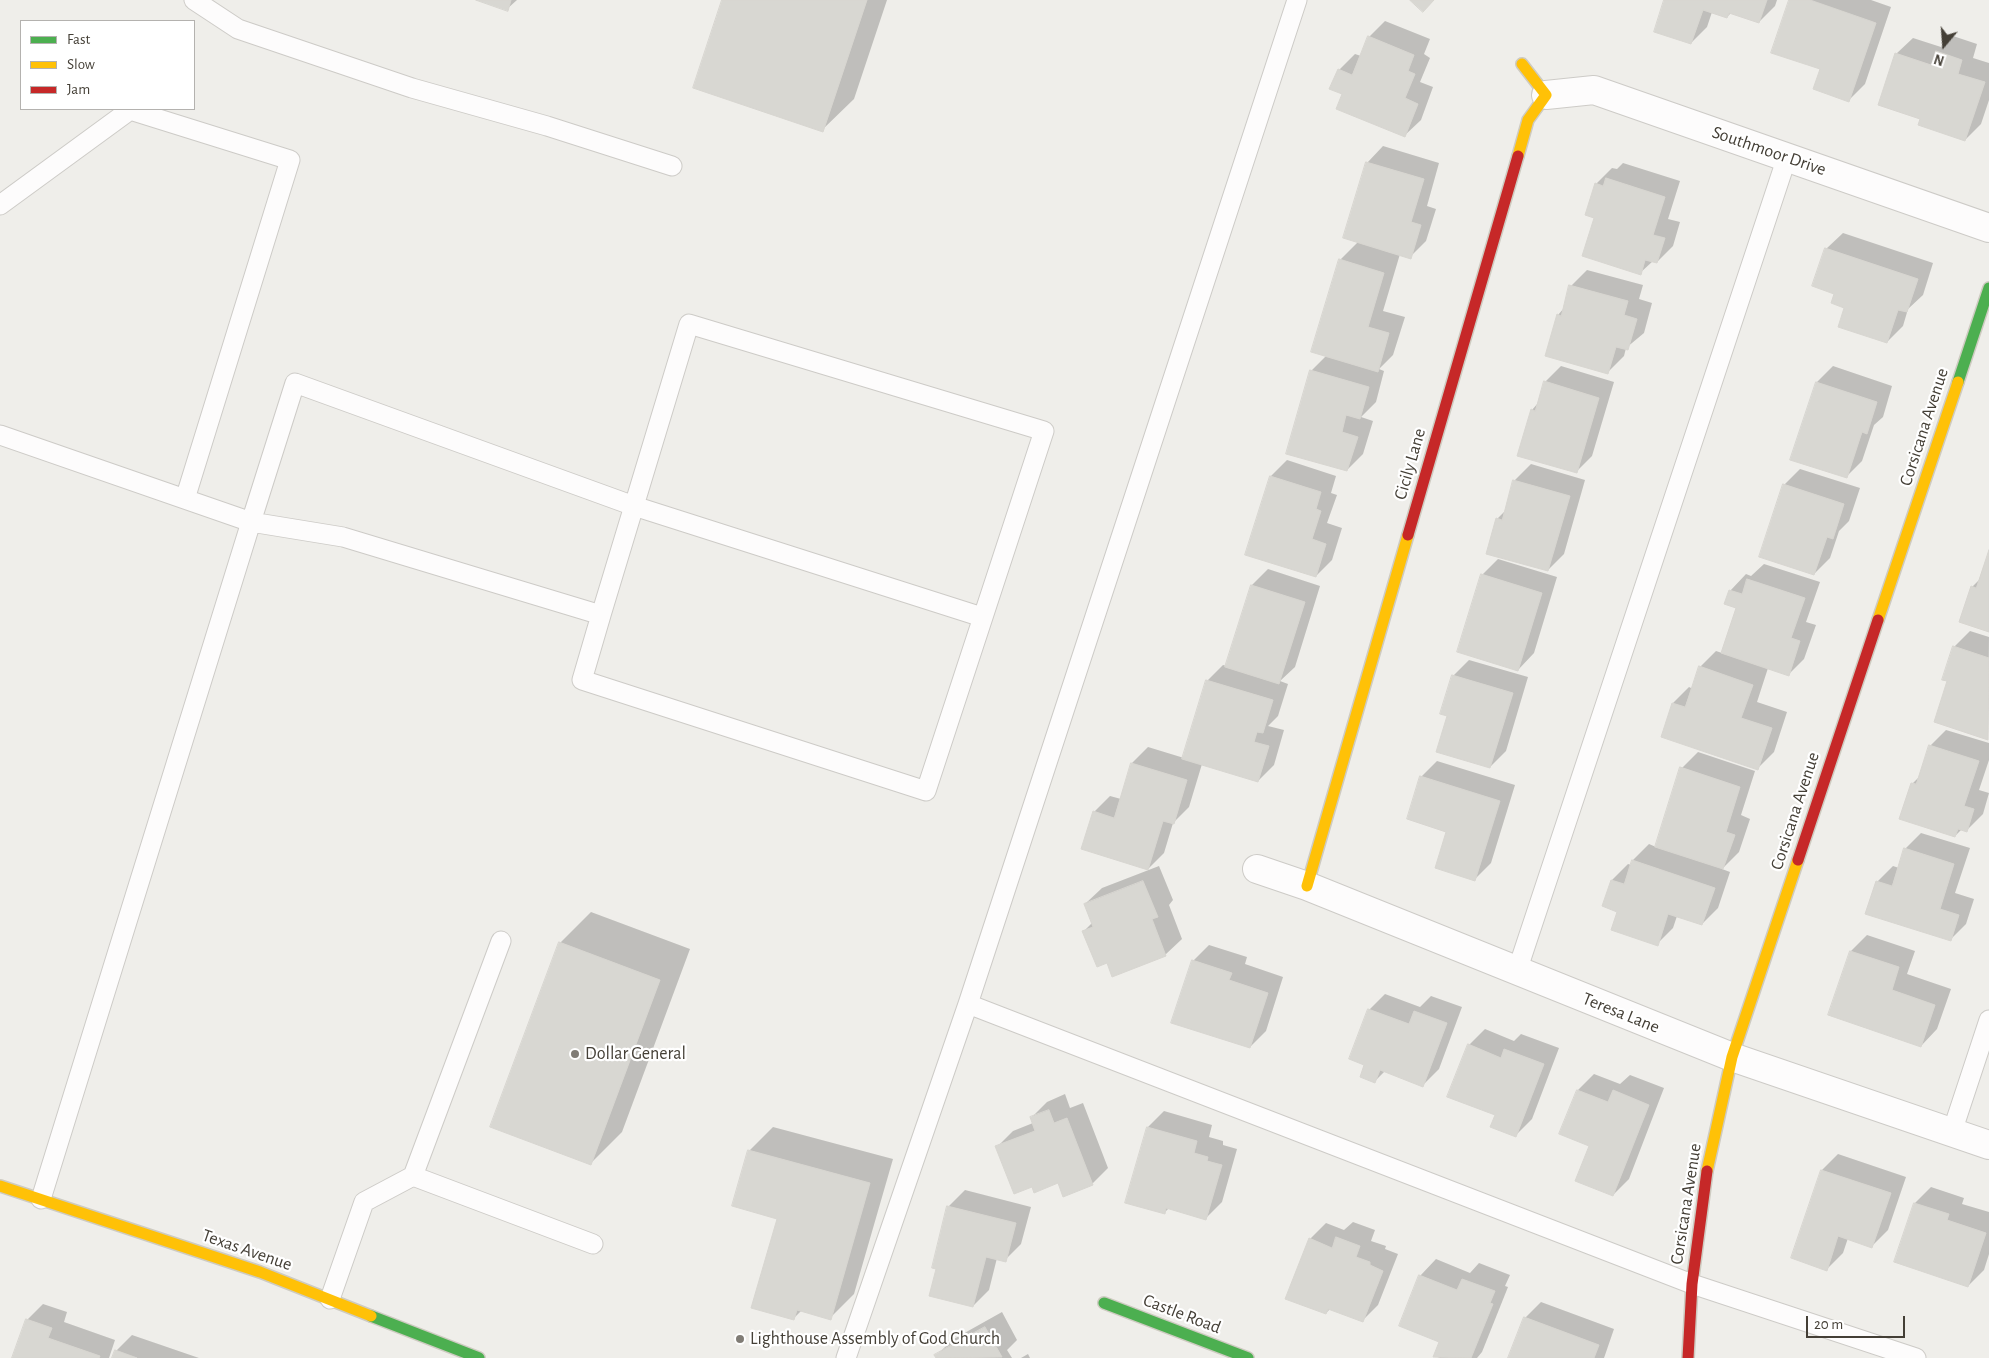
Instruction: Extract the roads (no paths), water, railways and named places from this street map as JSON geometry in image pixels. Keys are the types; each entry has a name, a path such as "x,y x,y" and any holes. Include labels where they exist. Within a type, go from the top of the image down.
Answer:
{"street":[{"path":"1522,64 1546,95"},
{"name":"Southmoor Drive","path":"1546,95 1594,90 1989,228"},
{"name":"Cicily Lane","path":"1307,886 1528,120 1546,95"},
{"name":"Corsicana Avenue","path":"1688,1358 1692,1284 1705,1178 1732,1057 1989,288"},
{"name":"Teresa Lane","path":"1257,869 1307,886 1732,1057 1989,1145"},
{"name":"Texas Avenue","path":"0,1186 260,1272 479,1358"},
{"name":"Castle Road","path":"1104,1303 1248,1358"}],"lane":[{"path":"194,0 238,29 412,88 547,126 672,166"},
{"path":"846,1358 968,1004 1297,0"},
{"path":"0,205 130,110 290,160 185,499"},
{"path":"1517,971 1787,157"},
{"path":"689,324 1044,430 926,791 582,680 634,506 689,324"},
{"path":"41,1199 295,383 634,506 982,617"},
{"path":"0,435 251,522 343,537 601,615"},
{"path":"330,1300 364,1202 413,1176 501,941"},
{"path":"968,1004 1692,1284 1916,1358"},
{"path":"1952,1132 1989,1020"},
{"path":"413,1176 593,1244"}],"place":[{"name":"Dollar General","path":"575,1054"},
{"name":"Lighthouse Assembly of God Church","path":"740,1339"}]}
